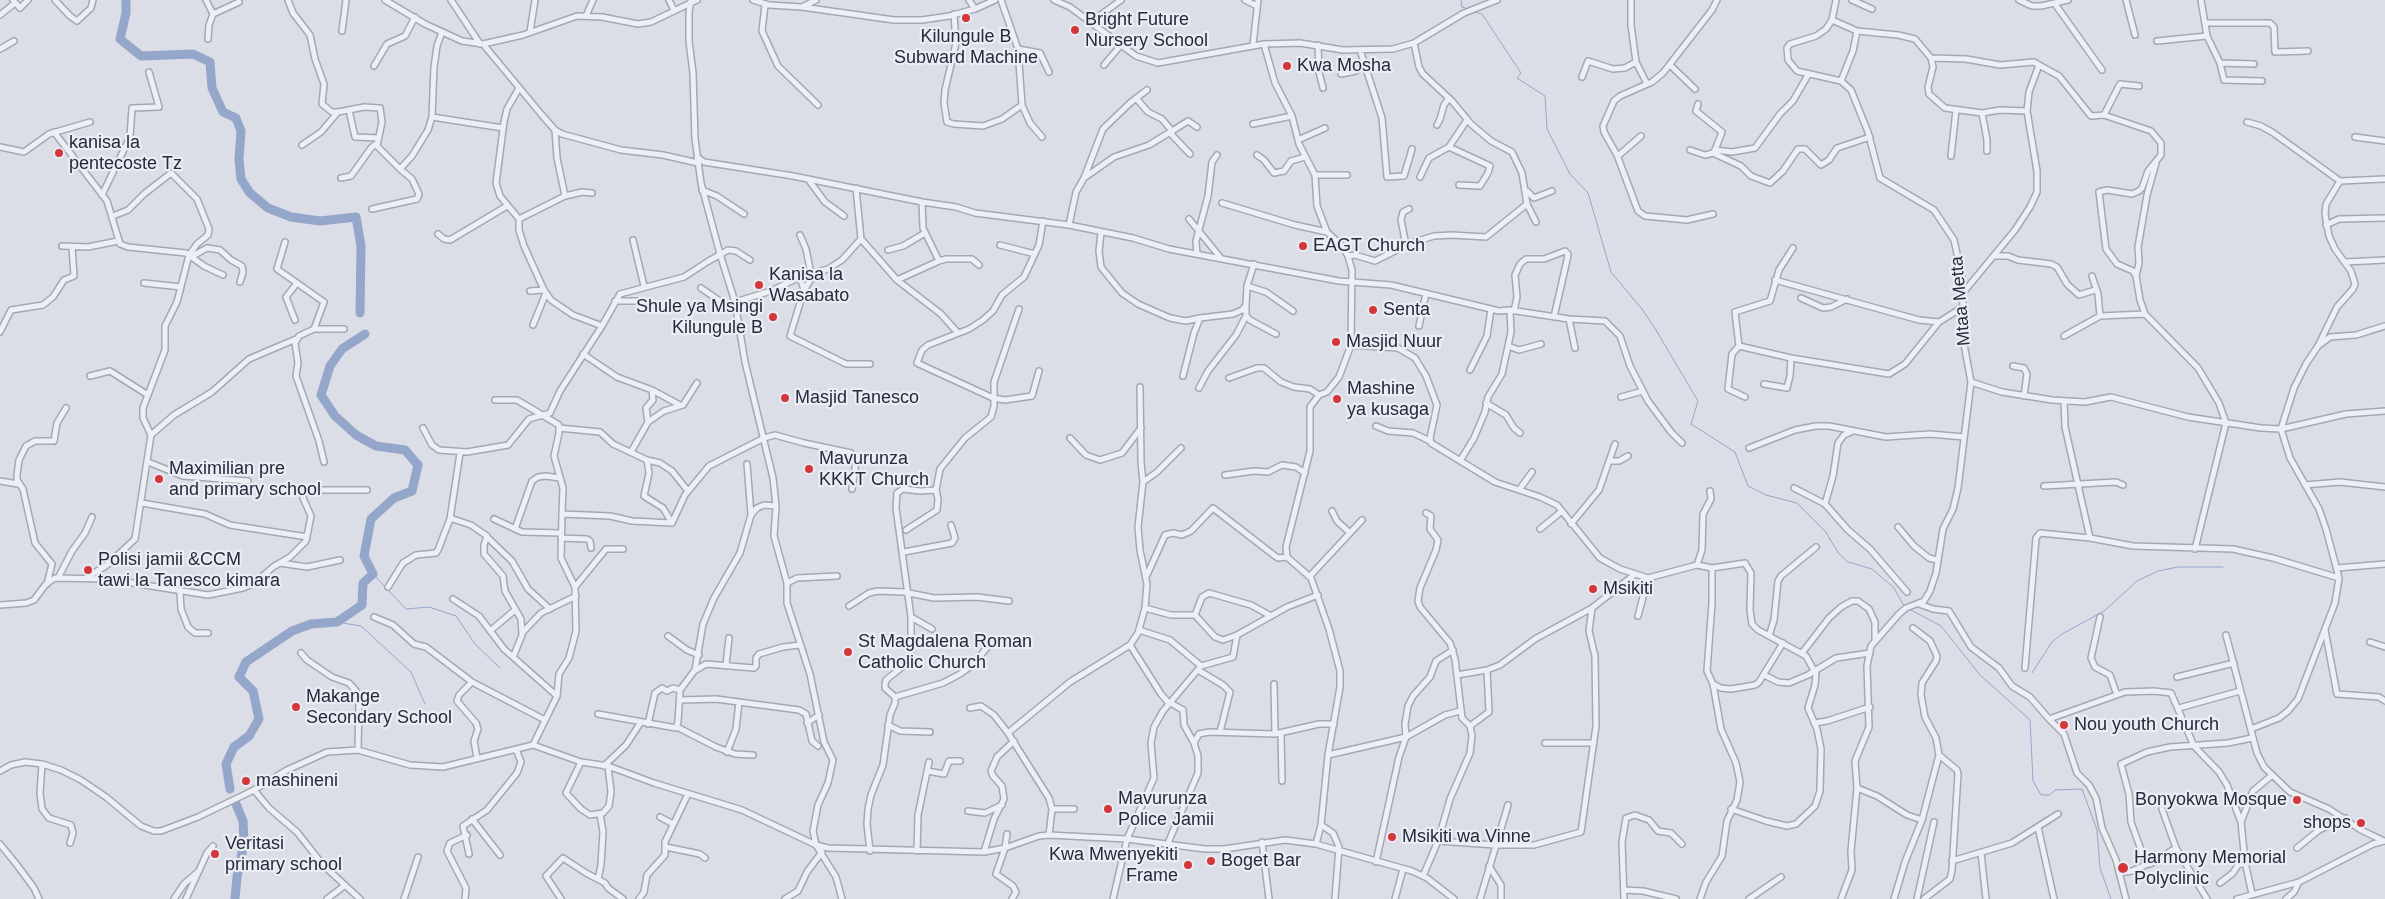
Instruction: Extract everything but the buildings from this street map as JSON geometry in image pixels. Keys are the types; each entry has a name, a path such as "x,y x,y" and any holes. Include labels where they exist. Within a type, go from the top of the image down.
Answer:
{"street":[{"path":"0,15 14,2 22,7 28,0"},
{"path":"55,0 77,21 91,8 93,0"},
{"path":"206,0 213,14 209,25 208,40"},
{"path":"288,0 294,13 310,35 315,59 324,84 322,104 329,111 338,112 376,106 380,108 382,122 378,141 351,176 341,178"},
{"path":"342,31 346,0"},
{"path":"385,0 442,32 462,41 482,44 530,32 569,18 602,17 638,24 659,20 693,0"},
{"path":"451,0 482,44 555,130 570,136 621,150 698,160 808,179 1004,218 1069,225 1197,254 1339,281 1391,285 1491,309 1569,319 1596,319 1609,322 1620,336 1630,366 1643,391 1671,432 1682,442"},
{"path":"530,32 535,0"},
{"path":"586,16 593,0"},
{"path":"669,0 674,10"},
{"path":"693,0 689,12 689,40 702,190 735,302 745,362 773,478 776,506 774,536 787,583 787,603 810,674 824,742 833,760 828,783 818,806 813,831 816,845 836,877 842,899"},
{"path":"753,0 765,5 802,7 894,20 922,20 954,14 975,9 995,0"},
{"path":"802,7 816,0"},
{"path":"969,0 975,9"},
{"path":"1001,0 1018,50 1022,106 1030,123 1042,137"},
{"path":"1054,0 1070,7 1121,46 1143,60 1158,63 1264,44 1300,42 1332,49 1393,49 1414,43 1464,14 1497,0"},
{"path":"1091,22 1121,0"},
{"path":"1245,0 1257,3 1253,45"},
{"path":"1631,0 1631,25 1636,62 1647,84"},
{"path":"1713,214 1687,220 1645,216 1638,211 1618,156 1604,132 1603,126 1614,101 1630,91 1657,79 1670,65 1717,0"},
{"path":"1836,0 1832,20 1822,32 1795,41 1788,48 1787,56 1790,64 1797,71 1808,75 1841,81 1853,51 1857,31"},
{"path":"1852,0 1872,9"},
{"path":"2019,0 2032,6 2068,0"},
{"path":"2126,0 2136,35"},
{"path":"2202,0 2207,36 2220,63 2224,80 2262,81"},
{"path":"213,14 239,3"},
{"path":"2052,3 2102,70"},
{"path":"765,5 762,31 778,66 818,105"},
{"path":"954,14 956,43 944,96 947,122 983,126 1002,119 1022,106"},
{"path":"374,66 388,44 405,36 415,17"},
{"path":"1832,20 1857,31 1898,35 1915,40 1931,58 1933,67 1928,87 1929,94 1937,103 1956,110 1982,113 2000,110 2027,111"},
{"path":"2205,23 2270,23 2274,27 2275,52 2308,51"},
{"path":"400,169 421,143 428,130 432,116 437,46 442,32"},
{"path":"2158,41 2207,36"},
{"path":"0,49 14,41"},
{"path":"1414,43 1421,70 1449,98 1466,120 1491,141 1510,150 1519,165 1527,191 1527,204 1536,222"},
{"path":"1264,44 1272,74 1286,108 1292,116 1298,140 1305,157 1315,175 1317,206 1327,232"},
{"path":"1318,45 1318,72 1323,88"},
{"path":"1104,66 1121,46"},
{"path":"1018,50 1040,53 1049,72"},
{"path":"1360,50 1363,65 1382,118 1387,177 1404,176 1412,149"},
{"path":"1931,58 1966,59 2000,65 2034,62 2058,76 2091,116 2104,115 2152,131 2161,143 2162,148 2147,195 2136,276 2137,290 2145,314 2198,368 2219,403 2226,422 2195,549"},
{"path":"1582,77 1588,60 1613,69 1625,68 1636,62"},
{"path":"2220,63 2254,64"},
{"path":"1341,74 1356,71 1363,65"},
{"path":"1670,65 1695,89"},
{"path":"1962,294 1994,256 2030,207 2037,192 2037,171 2027,111 2029,92 2040,66"},
{"path":"102,195 130,137 132,108 134,106 159,107 148,72"},
{"path":"1690,150 1701,154 1714,151 1732,152 1755,148 1780,114 1793,101 1808,75"},
{"name":"Mtaa Metta","path":"1841,81 1851,90 1858,104 1870,137 1880,178 1934,210 1954,240 1962,277 1964,344 1971,382 1958,488 1953,508 1943,529 1930,591 1924,601 1919,604"},
{"path":"2104,115 2120,84 2139,86"},
{"path":"519,88 507,109 496,182 497,190 507,206 519,219 519,230 524,246 545,292 558,307 602,326"},
{"path":"1069,225 1072,203 1103,129 1147,90"},
{"path":"1136,98 1148,112 1162,119 1172,131 1172,135 1190,154"},
{"path":"1437,125 1444,105 1449,98"},
{"path":"1698,104 1696,111 1722,132 1714,151"},
{"path":"349,110 355,137 378,141 391,163 412,180 419,194 417,199 372,209"},
{"path":"1951,156 1956,110"},
{"path":"302,145 320,132 338,112"},
{"path":"1982,113 1987,151"},
{"path":"432,116 504,128"},
{"path":"1253,124 1292,116"},
{"path":"1420,177 1429,158 1449,148 1466,120"},
{"path":"1084,178 1114,157 1149,145 1188,121 1196,127"},
{"path":"0,147 24,152 41,138 54,132 90,122"},
{"path":"2247,122 2272,132 2340,181 2385,179"},
{"path":"1298,140 1324,128"},
{"path":"555,130 557,158 565,196"},
{"path":"54,132 102,195 113,216 118,241 124,246 184,253 223,275"},
{"path":"1618,156 1641,136"},
{"path":"1714,151 1741,166 1760,180 1770,183 1783,171 1798,149 1805,149 1821,165 1829,160 1837,148 1870,137"},
{"path":"2355,137 2385,141"},
{"path":"1449,148 1490,166 1480,186 1459,185"},
{"path":"1197,254 1196,245 1208,196 1213,158 1217,155"},
{"path":"1257,156 1264,160 1274,173 1284,171 1291,161 1305,157"},
{"path":"2136,276 2133,271 2117,264 2106,249 2099,192 2136,193 2142,188 2148,171 2156,163"},
{"path":"85,579 107,565 132,543 135,538 142,503 151,435 142,414 165,350 165,326 174,308 190,256 197,244 208,235 209,229 199,203 174,174 166,175 128,210 113,216"},
{"path":"1315,175 1347,175"},
{"path":"808,179 826,202 844,216"},
{"path":"2251,729 2268,724 2288,711 2303,687 2336,603 2339,578 2319,509 2290,458 2282,429 2294,388 2306,364 2318,346 2337,307 2353,289 2355,284 2351,271 2335,248 2326,225 2326,204 2340,181"},
{"path":"856,188 861,239 896,280 941,314 958,333"},
{"path":"702,190 717,196 744,214"},
{"path":"1527,191 1534,198 1552,191"},
{"path":"519,219 565,196 582,192 592,193"},
{"path":"922,202 922,220 925,233 938,261"},
{"path":"1222,203 1295,226 1327,232 1338,241 1348,256 1353,281 1351,345 1339,378 1327,392 1320,394 1310,407 1311,447 1286,547 1287,557 1310,576 1333,642 1340,671 1340,687 1328,754 1321,825 1316,844"},
{"path":"1348,256 1355,255 1375,261 1406,245 1434,236 1486,237 1527,204"},
{"path":"438,234 444,239 450,240 507,206"},
{"path":"1406,245 1401,220 1404,212 1409,209"},
{"path":"2326,225 2339,219 2385,218"},
{"path":"1189,220 1220,257"},
{"path":"1039,371 1032,397 1012,400 993,398 917,363 919,356 928,345 970,329 990,314 1002,295 1024,277 1041,239 1043,221"},
{"path":"888,250 903,246 925,233"},
{"path":"1101,233 1099,251 1101,267 1122,293 1138,304 1170,318 1186,321 1233,314 1246,305"},
{"path":"800,235 813,273 804,290 790,336 846,364 870,364"},
{"path":"701,288 728,308 735,302 771,291 800,277 824,271 842,260 861,239"},
{"path":"633,240 644,286"},
{"path":"62,246 88,247 118,241"},
{"path":"285,242 283,253 276,268 307,288 324,302 314,329"},
{"path":"1000,245 1035,254"},
{"path":"0,332 11,310 43,305 53,297 64,280 73,277 72,247"},
{"path":"190,256 208,248 220,250 231,260 242,266 240,282"},
{"path":"1745,397 1728,389 1732,354 1739,346 1735,312 1770,301 1775,280 1793,248"},
{"path":"423,428 432,445 439,450 460,452 489,450 508,445 529,419 545,416 550,413 560,391 622,292 684,277 720,254 734,250 750,260"},
{"path":"1460,461 1474,438 1485,412 1486,403 1502,374 1511,328 1512,311 1517,297 1515,275 1520,264 1526,259 1544,259 1565,251 1568,256 1554,317"},
{"path":"1994,256 2051,264 2057,267 2067,284 2079,295 2095,290"},
{"path":"896,280 946,259 972,259 979,265"},
{"path":"2345,262 2385,260"},
{"path":"1199,388 1208,370 1239,331 1246,316 1247,286 1251,265"},
{"path":"2092,276 2095,290 2098,294 2100,316"},
{"path":"800,277 804,290"},
{"path":"1775,280 1886,312 1919,320 1939,322"},
{"path":"144,283 181,287"},
{"path":"295,320 286,298 297,283"},
{"path":"1247,286 1266,292 1293,311"},
{"path":"530,291 545,292"},
{"path":"533,325 545,292"},
{"path":"1419,326 1426,293"},
{"path":"1801,298 1823,308 1831,308 1846,299"},
{"path":"615,301 639,301"},
{"path":"1739,346 1791,358 1888,374 1905,364 1939,322 1962,307"},
{"path":"906,530 936,510 938,500 936,490 940,469 965,438 991,417 994,382 1019,309"},
{"path":"1470,370 1488,336 1491,309"},
{"path":"2064,336 2100,316 2145,314"},
{"path":"1246,316 1251,321 1276,334"},
{"path":"1183,376 1194,333 1200,318"},
{"path":"1569,319 1574,348"},
{"path":"2318,346 2330,337 2351,336 2385,326"},
{"path":"151,435 174,415 212,392 249,359 296,340 314,329 344,329"},
{"path":"296,340 294,347 298,363 296,376 319,441 324,462"},
{"path":"1508,346 1519,350 1541,344"},
{"path":"1351,345 1398,348 1414,358 1426,376 1437,405 1430,441"},
{"path":"583,354 617,377 652,390 680,405"},
{"path":"1764,384 1787,388 1791,358"},
{"path":"2013,366 2024,368 2027,374 2024,396"},
{"path":"1229,378 1257,368 1264,368 1281,382 1294,387 1310,389 1320,394"},
{"path":"90,376 110,371 148,395"},
{"path":"1971,382 1995,390 2024,396 2064,401 2085,402 2111,397 2188,416 2282,429 2299,423 2346,414 2385,411"},
{"path":"631,452 648,422 664,411 683,405 697,383"},
{"path":"1008,733 1070,682 1130,645 1139,630 1145,608 1147,576 1138,533 1143,482 1140,387"},
{"path":"648,422 646,408 653,400 652,390"},
{"path":"1621,397 1643,391"},
{"path":"495,400 517,400 557,423 560,428 554,456 563,488 562,561 575,587 576,596 574,643 569,658 559,674 557,696 534,745"},
{"path":"2064,401 2066,427 2090,538"},
{"path":"1486,403 1506,415 1514,428 1520,432"},
{"path":"18,484 17,475 22,452 26,446 35,441 54,441 57,423 66,408"},
{"path":"1376,426 1388,431 1413,433 1430,441 1495,482 1557,505 1600,558 1634,575 1648,578 1697,565 1712,568 1745,563 1751,573 1752,580 1750,610 1752,624 1769,636 1802,653 1810,660 1814,670 1816,680 1808,708 1819,736 1821,778 1818,799 1812,811 1796,824 1783,826 1731,809"},
{"path":"1749,448 1804,428 1829,426 1851,432 1886,437 1930,434 1964,437"},
{"path":"560,428 595,430 610,443 647,460 660,463 672,472 688,491"},
{"path":"1070,438 1086,455 1100,460 1122,452 1142,428"},
{"path":"1825,504 1834,476 1838,442 1844,435 1851,432"},
{"path":"672,523 688,491 709,466 764,438 779,435 804,443 851,452 855,459 856,470 852,489"},
{"path":"1571,524 1599,490 1615,444"},
{"path":"1143,482 1157,472 1180,448"},
{"path":"388,587 405,561 422,554 437,552 450,518 460,452"},
{"path":"1610,461 1619,461 1628,456"},
{"path":"647,460 649,473 644,496 663,508 672,523"},
{"path":"148,462 183,476 248,481"},
{"path":"677,726 680,690 695,670 703,624 714,598 740,553 751,515 747,464"},
{"path":"1225,475 1254,471 1268,472 1282,465 1296,467 1305,474"},
{"path":"1519,490 1532,472"},
{"path":"515,529 532,481 538,477 546,476 560,478"},
{"path":"0,481 18,484 23,489 35,544 52,564 46,584 34,600 26,603 0,606"},
{"path":"2044,486 2116,482 2124,485"},
{"path":"2305,485 2340,482 2385,487"},
{"path":"1794,488 1825,504 1848,530 1870,548 1907,592"},
{"path":"895,697 885,688 886,680 908,662 912,650 911,617 904,552 896,508 897,493 904,489 936,490"},
{"path":"46,584 58,578 85,579 122,582 180,592 208,595 222,594 255,582 300,548 307,537 310,516 303,498 304,490 367,490"},
{"path":"1697,565 1702,550 1703,514 1711,499 1710,491"},
{"path":"142,503 206,514 230,525 307,537"},
{"path":"751,515 757,508 764,505 776,506"},
{"path":"1147,576 1166,535 1173,533 1182,535 1191,531 1213,508 1278,558 1287,557"},
{"path":"1332,511 1337,521 1350,532"},
{"path":"1540,529 1562,511"},
{"path":"1423,876 1438,841 1450,799 1470,753 1472,736 1470,726 1462,718 1460,710 1453,650 1450,643 1420,607 1418,601 1420,588 1436,550 1438,540 1430,529 1431,516 1426,513"},
{"path":"562,514 610,516 632,521 672,523"},
{"path":"58,578 72,551 85,533 92,517"},
{"path":"450,518 475,527 488,538 512,561 528,589 550,609"},
{"path":"494,519 529,533 588,539 591,548"},
{"path":"1310,576 1362,520"},
{"path":"904,552 952,543 955,538 951,525"},
{"path":"1898,527 1914,546 1929,558 1937,560"},
{"path":"2025,668 2037,536 2044,533 2090,538 2133,546 2211,548 2249,552 2339,578"},
{"path":"488,538 484,545 484,554 503,576 504,586 521,619 522,633"},
{"path":"1769,636 1774,620 1778,581 1781,576 1796,566 1816,547"},
{"path":"575,587 606,549 623,548"},
{"path":"280,563 307,568 340,560"},
{"path":"2337,568 2385,564"},
{"path":"1700,899 1706,882 1722,856 1726,828 1738,792 1738,772 1721,729 1713,684 1707,666 1712,603 1712,568"},
{"path":"1457,675 1487,670 1500,665 1535,639 1592,608 1634,575"},
{"path":"787,583 797,578 837,576"},
{"path":"1638,616 1648,578"},
{"path":"849,606 869,593 878,591 908,593 934,598 977,597 1009,601"},
{"path":"180,592 181,609 188,627 196,633 208,633"},
{"path":"1195,615 1202,597 1208,593 1251,605 1271,616"},
{"path":"1145,608 1170,615 1195,615 1218,639 1226,639 1318,595"},
{"path":"514,655 522,633 541,613 576,596"},
{"path":"452,599 473,609 504,650 557,696"},
{"path":"1802,653 1829,618 1841,606 1852,601 1858,601 1869,609 1875,622 1875,641"},
{"path":"1841,899 1852,870 1851,851 1857,788 1855,761 1869,727 1870,706 1867,671 1870,653 1875,641 1906,608 1919,604 1933,609 1949,611 1971,647 1999,668 2012,686 2030,697 2064,734 2077,773 2094,792 2102,828 2119,873 2126,899"},
{"path":"1438,841 1495,845 1534,845 1581,832 1596,726 1595,656 1589,631 1592,608"},
{"path":"490,631 515,610"},
{"path":"374,617 393,625 414,644 426,647 472,682 546,720"},
{"path":"911,617 932,629"},
{"path":"2100,617 2091,658 2095,668 2110,675 2117,695"},
{"path":"1894,899 1904,862 1922,820 1939,755 1936,738 1925,717 1921,695 1922,683 1936,661 1937,656 1930,641 1912,628"},
{"path":"1139,630 1170,640 1200,668 1228,689 1230,692 1220,732"},
{"path":"2325,630 2337,694 2379,697 2385,702"},
{"path":"1113,899 1128,839 1154,778 1151,743 1154,727 1163,712 1200,668 1233,657 1237,635"},
{"path":"2226,635 2252,738 2260,760 2271,776 2290,792 2329,809 2361,830 2384,841"},
{"path":"668,636 687,650 699,655"},
{"path":"726,665 729,638"},
{"path":"2370,642 2385,647"},
{"path":"1713,684 1721,688 1749,688 1760,682 1775,653 1783,643"},
{"path":"695,670 706,664 754,668 759,654 783,647 800,645"},
{"path":"1130,645 1161,694 1183,710 1184,725 1194,743 1199,763 1198,773 1168,843"},
{"path":"895,697 943,683 960,674 974,664 988,646"},
{"path":"1376,862 1399,757 1406,737 1406,715 1412,698 1430,677 1436,661 1453,650"},
{"path":"301,653 326,673 349,684 356,691 360,711 358,750"},
{"path":"1764,675 1778,682 1789,683 1808,675 1836,658 1870,653"},
{"path":"2177,677 2234,663"},
{"path":"1470,726 1489,712 1487,670"},
{"path":"472,682 459,695 457,701 476,723 478,729 474,741 477,758"},
{"path":"1274,684 1275,734"},
{"path":"648,724 655,693 662,688 667,691 673,688 680,690"},
{"path":"2049,719 2117,695 2136,691 2166,691 2171,693 2194,746 2219,772 2227,785 2241,822 2245,863 2252,894"},
{"path":"2179,708 2240,691"},
{"path":"870,851 866,824 870,795 886,753 888,725 895,697"},
{"path":"680,700 709,698 799,710 806,714 812,741 818,746"},
{"path":"727,752 736,729 739,702"},
{"path":"970,708 981,706 988,710 1008,733 1049,798 1052,809 1049,835"},
{"path":"1814,723 1827,721 1870,706"},
{"path":"1328,754 1406,737 1445,715 1460,710"},
{"path":"598,714 672,729 677,726"},
{"path":"807,724 819,715"},
{"path":"580,762 566,793 584,812 600,814 606,811 610,802 606,766 626,745 641,722"},
{"path":"1194,743 1199,734 1220,732 1275,734 1319,724 1334,724"},
{"path":"888,725 900,731 930,732"},
{"path":"677,726 727,752 753,755"},
{"path":"1281,733 1282,781"},
{"path":"2148,864 2131,822 2129,794 2121,764 2147,752 2177,746 2194,746 2252,738"},
{"path":"984,852 994,819 1002,805 1004,791 991,771 997,757 1014,742"},
{"path":"1545,744 1594,743"},
{"path":"0,771 12,765 25,762 42,764 81,780 106,797 135,822 154,831 161,831 198,817 254,790 316,755 358,750 423,767 443,767 534,745 580,762 606,766 688,794 704,797 742,810 816,845 841,850 984,852 1049,835 1128,839 1205,849 1224,849 1285,840 1316,844 1403,869 1423,876 1454,899"},
{"path":"469,854 467,835 463,826 488,810 517,772 521,762 516,750"},
{"path":"1924,899 1950,879 1952,861 1958,774 1957,770 1939,755"},
{"path":"917,851 918,815 929,762"},
{"path":"927,771 944,774 949,762 960,762"},
{"path":"42,764 40,793 42,809 49,818 71,825 74,833 70,843"},
{"path":"2241,822 2253,791 2271,776"},
{"path":"1857,788 1877,796 1907,815 1922,820"},
{"path":"254,790 269,808 297,832 323,865 360,899"},
{"path":"639,899 644,892 647,875 665,855 665,842 688,794"},
{"path":"968,811 990,811 1002,805"},
{"path":"1480,899 1508,805"},
{"path":"1052,809 1074,809"},
{"path":"2162,809 2176,848 2207,899"},
{"path":"990,811 994,819"},
{"path":"598,879 601,865 602,832 600,814"},
{"path":"1952,861 2012,843 2058,814"},
{"path":"1624,899 1622,842 1624,821 1628,815 1635,815 1650,820 1658,831 1671,833 1682,844"},
{"path":"660,817 673,824"},
{"path":"2297,848 2319,830 2345,818"},
{"path":"472,819 500,855"},
{"path":"1917,899 1934,822"},
{"path":"1321,825 1333,833 1340,851 1335,899"},
{"path":"2038,826 2054,899"},
{"path":"1007,834 1005,848 996,874 1013,886 1016,892 1012,899"},
{"path":"465,899 466,888 447,852 450,843 467,835"},
{"path":"2237,899 2299,882 2373,844 2384,841"},
{"path":"1262,842 1269,899"},
{"path":"0,844 18,864 39,899"},
{"path":"186,899 207,853 213,846"},
{"path":"666,847 700,854 704,858"},
{"path":"2119,873 2132,871 2148,864 2176,848"},
{"path":"785,899 798,891 807,872 822,852"},
{"path":"1980,853 1986,899"},
{"path":"404,899 418,857"},
{"path":"561,899 546,876 562,859 566,859 580,870 598,879 623,899"},
{"path":"2220,882 2233,873 2238,865 2245,863"},
{"path":"1489,866 1501,885 1501,899"},
{"path":"1395,899 1403,869"},
{"path":"174,899 184,884 200,870"},
{"path":"1749,899 1781,877"},
{"path":"2286,899 2296,889 2299,882"},
{"path":"327,899 344,886"},
{"path":"1624,890 1643,891 1676,899"}],"waterway":[{"path":"126,0 126,13 120,39 141,56 193,54 210,62 212,88 223,112 236,118 241,131 239,159 241,179 250,193 268,208 291,217 320,221 356,217 361,246 360,313"},
{"path":"1461,0 1462,7 1468,9"},
{"path":"1474,12 1482,14 1521,73 1517,78 1545,96 1547,129 1570,174 1588,193 1611,272 1642,309 1698,401 1691,424 1735,452 1748,486 1766,495 1797,503 1825,531 1839,554 1848,562 1872,569 1894,588 1904,606"},
{"path":"230,789 226,764 234,747 249,736 259,719 253,691 239,677 246,662 292,631 311,624 337,622 362,605 363,583 373,574 364,556 371,519 394,498 412,491 418,465 405,450 376,446 356,435 335,416 321,395 330,366 342,349 365,334"},
{"path":"2032,673 2052,642 2062,634 2104,611 2137,581 2158,571 2178,567 2223,567"},
{"path":"373,574 406,609 429,607 456,616 475,644 500,668"},
{"path":"1909,609 1941,626 1980,675 2030,720 2033,781 2041,795 2050,795 2055,790 2082,789 2097,830 2100,868 2111,899"},
{"path":"337,622 361,626 411,672 425,704"},
{"path":"235,899 237,877 244,843 243,821 236,804"}],"place":[{"name":"Kilungule B Subward Machine","path":"966,18"},
{"name":"Bright Future Nursery School","path":"1075,30"},
{"name":"Kwa Mosha","path":"1287,66"},
{"name":"kanisa la pentecoste Tz","path":"59,153"},
{"name":"EAGT Church","path":"1303,246"},
{"name":"Kanisa la Wasabato","path":"759,285"},
{"name":"Senta","path":"1373,310"},
{"name":"Shule ya Msingi Kilungule B","path":"773,317"},
{"name":"Masjid Nuur","path":"1336,342"},
{"name":"Masjid Tanesco","path":"785,398"},
{"name":"Mashine ya kusaga","path":"1337,399"},
{"name":"Mavurunza KKKT Church","path":"809,469"},
{"name":"Maximilian pre and primary school","path":"159,479"},
{"name":"Polisi jamii &CCM tawi la Tanesco kimara","path":"88,570"},
{"name":"Msikiti","path":"1593,589"},
{"name":"St Magdalena Roman Catholic Church","path":"848,652"},
{"name":"Makange Secondary School","path":"296,707"},
{"name":"Nou youth Church","path":"2064,725"},
{"name":"mashineni","path":"246,781"},
{"name":"Bonyokwa Mosque","path":"2297,800"},
{"name":"Mavurunza Police Jamii","path":"1108,809"},
{"name":"shops","path":"2361,823"},
{"name":"Msikiti wa Vinne","path":"1392,837"},
{"name":"Veritasi primary school","path":"215,854"},
{"name":"Boget Bar","path":"1211,861"},
{"name":"Kwa Mwenyekiti Frame","path":"1188,865"},
{"name":"Harmony Memorial Polyclinic","path":"2123,868"}]}
